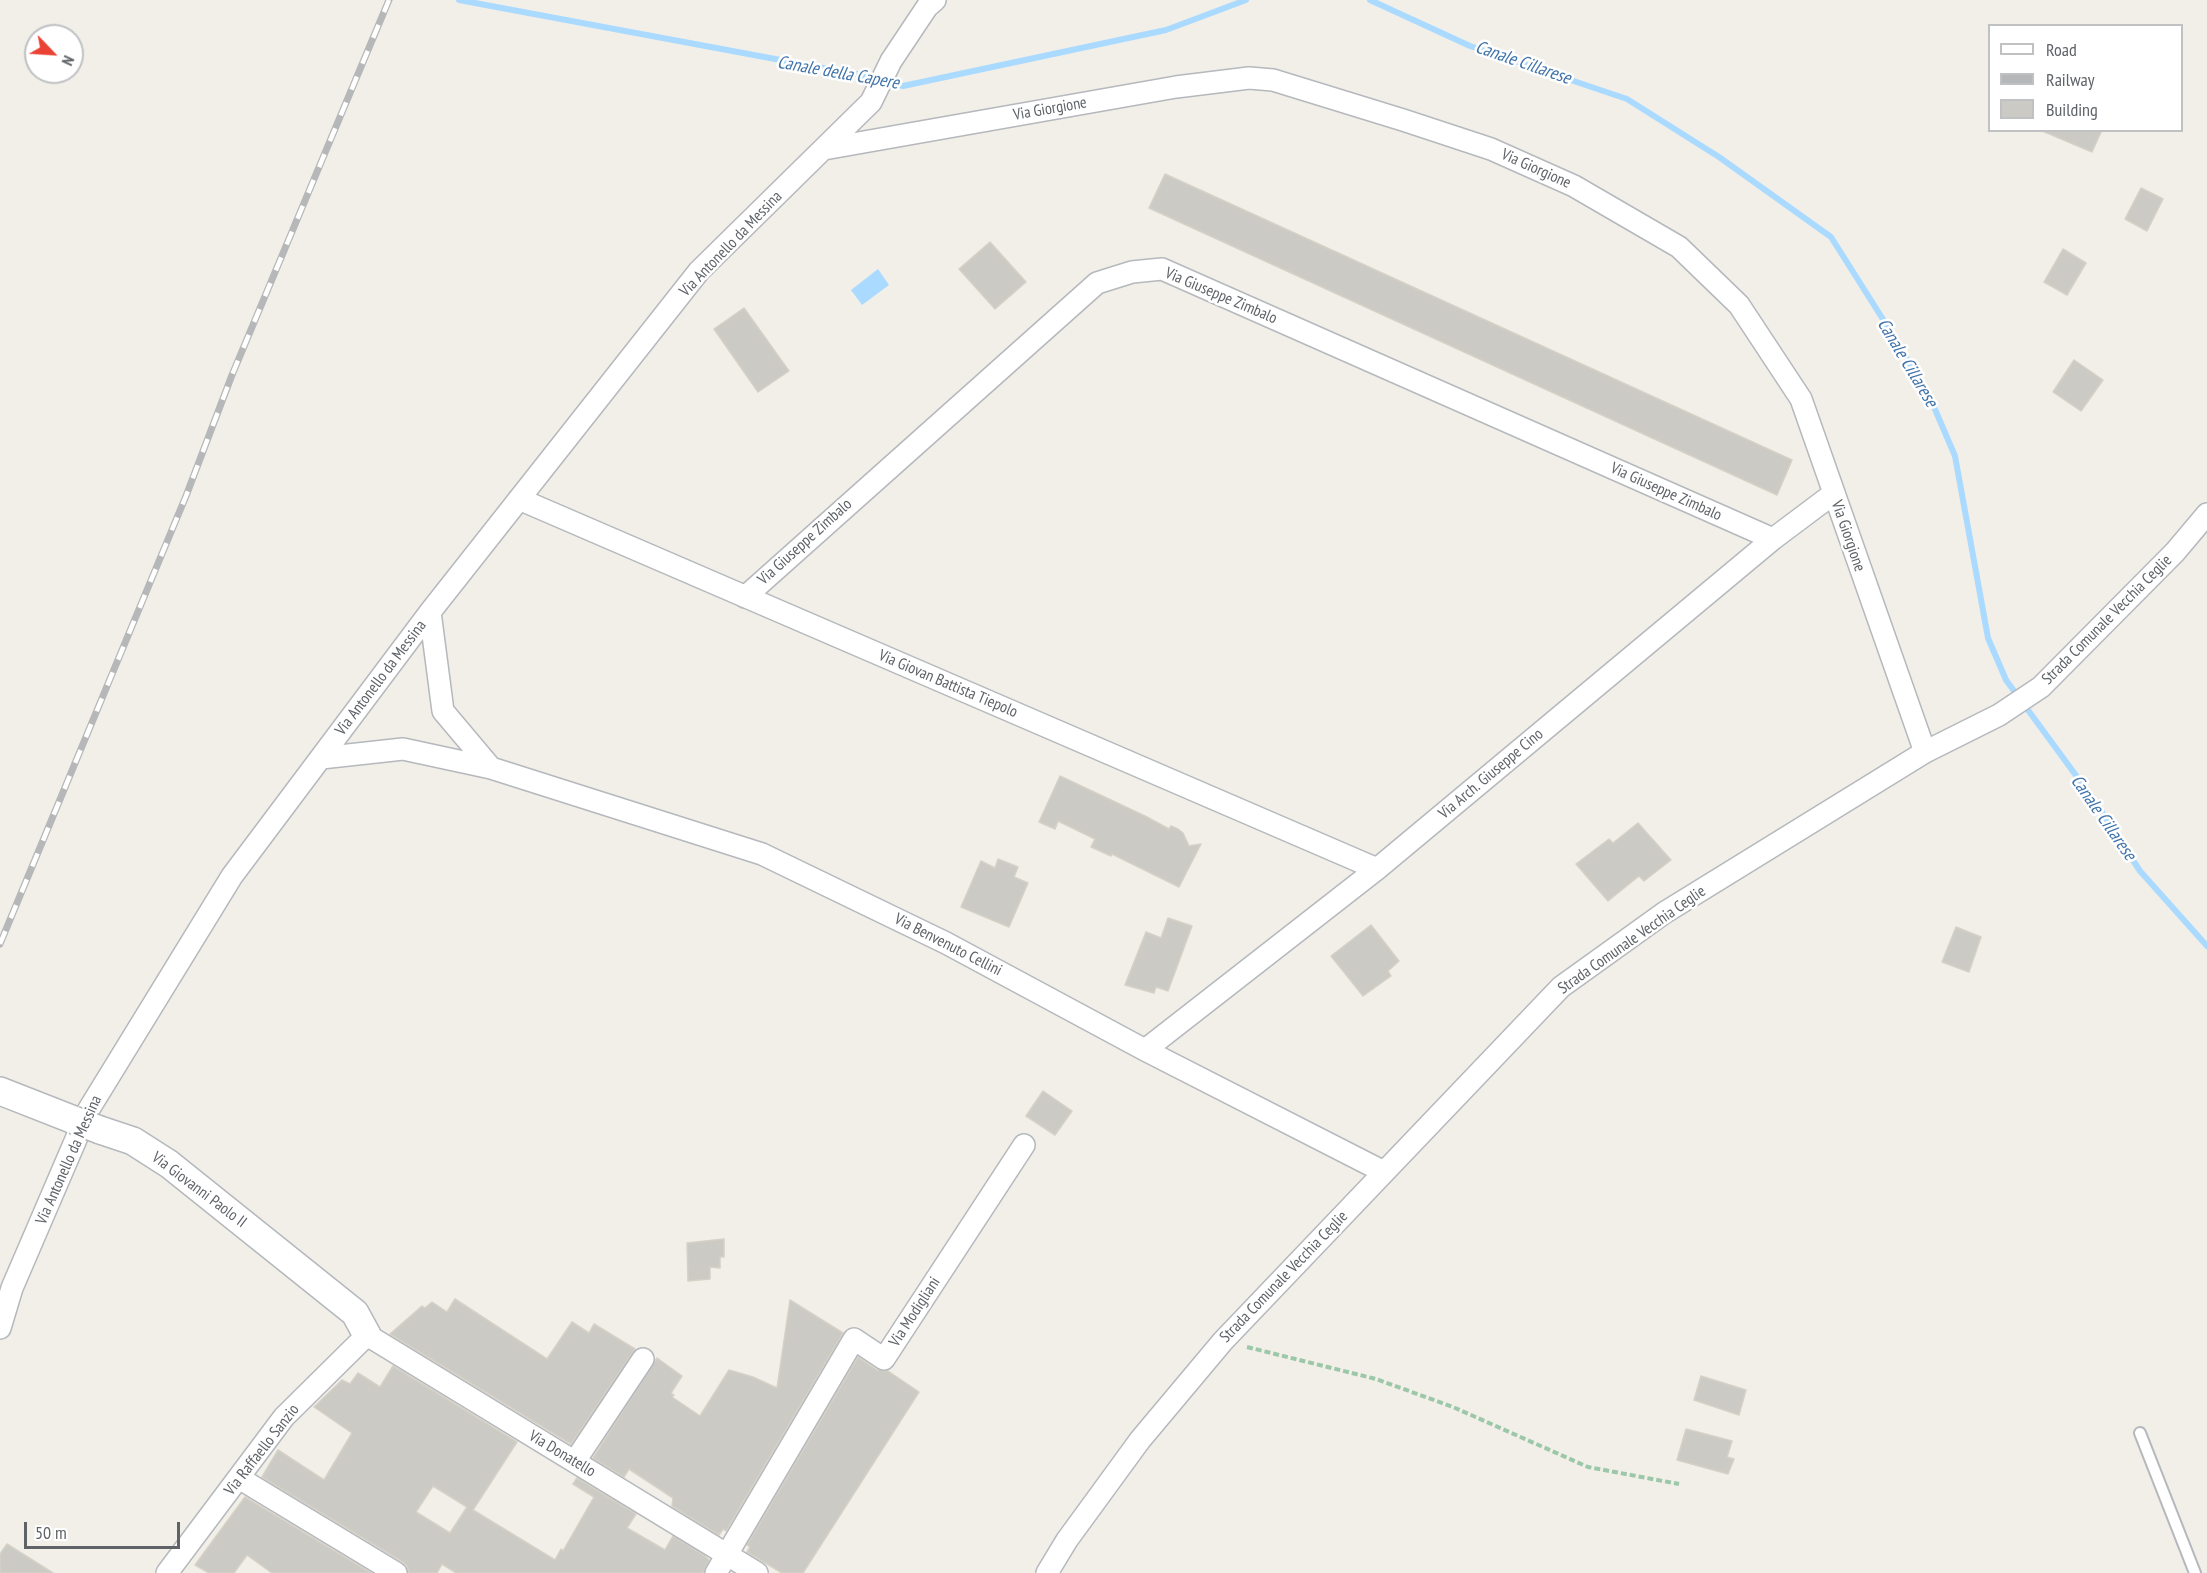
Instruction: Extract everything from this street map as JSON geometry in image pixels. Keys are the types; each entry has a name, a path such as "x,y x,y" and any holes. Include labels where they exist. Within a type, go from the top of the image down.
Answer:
{"street":[{"name":"Via Antonello da Messina","path":"0,1328 12,1288 90,1109 232,876 430,612 699,271 871,102 891,61 927,7 935,0"},
{"name":"Via Giorgione","path":"824,148 1164,89 1249,78 1273,80 1491,149 1574,186 1679,247 1740,305 1801,399 1925,752"},
{"name":"Via Giuseppe Zimbalo","path":"745,597 1097,283 1132,272 1162,269 1773,539"},
{"name":"Via Arch. Giuseppe Cino","path":"1145,1050 1377,869 1773,539 1833,494"},
{"name":"Via Giovan Battista Tiepolo","path":"519,499 1377,869"},
{"name":"Strada Comunale Vecchia Ceglie","path":"1047,1573 1067,1540 1140,1440 1222,1341 1562,987 1664,913 1925,752 1999,715 2041,687 2175,552 2207,514"},
{"path":"430,612 443,711 491,768"},
{"name":"Via Benvenuto Cellini","path":"321,758 403,749 491,768 762,854 946,943 1145,1050 1384,1172"},
{"name":"Via Giovanni Paolo II","path":"0,1091 133,1141 169,1164 355,1313 367,1335"},
{"name":"Via Modigliani","path":"727,1555 854,1339 884,1359 1024,1145"},
{"name":"Via Donatello","path":"367,1335 757,1573"},
{"name":"Via Raffaello Sanzio","path":"167,1573 284,1417 367,1335"},
{"path":"575,1461 643,1359"},
{"path":"239,1478 396,1573"},
{"path":"716,1573 727,1555"}],"lane":[{"path":"2140,1432 2195,1573"}],"path":[{"path":"1222,1341 1376,1379 1453,1407 1588,1467 1679,1484"}],"water":[{"path":"878,269 889,285 862,305 851,290"}],"building":[{"path":"2045,132 2101,132 2092,152"},
{"path":"1165,174 1792,460 1777,495 1149,208"},
{"path":"2141,188 2163,199 2147,231 2125,219"},
{"path":"990,242 1026,282 995,309 959,269"},
{"path":"2063,249 2086,263 2067,295 2044,282"},
{"path":"744,308 789,371 758,392 714,329"},
{"path":"2074,360 2103,380 2081,411 2053,392"},
{"path":"1060,776 1169,829 1171,826 1178,829 1183,833 1189,846 1201,844 1179,887 1112,854 1111,856 1091,847 1095,839 1058,821 1055,829 1039,822"},
{"path":"1638,823 1671,860 1644,881 1639,876 1608,901 1576,864 1609,839 1613,843"},
{"path":"998,859 1018,867 1014,877 1028,883 1009,927 961,907 981,861 995,868"},
{"path":"1168,918 1192,926 1168,991 1156,987 1154,993 1125,985 1146,932 1161,938"},
{"path":"1371,925 1399,961 1388,971 1391,976 1363,996 1331,956"},
{"path":"1956,927 1981,937 1969,972 1942,962"},
{"path":"1043,1091 1072,1111 1055,1135 1026,1116"},
{"path":"724,1239 724,1257 720,1257 720,1268 710,1267 710,1279 688,1281 687,1243"},
{"path":"455,1299 547,1359 572,1322 589,1333 594,1324 635,1349 571,1444 390,1334 422,1306 425,1308 432,1302 447,1312"},
{"path":"790,1300 843,1333 726,1531 723,1529 719,1535 672,1506 673,1498 629,1469 624,1477 593,1458 657,1358 682,1376 671,1393 674,1395 672,1397 700,1416 729,1370 753,1377 777,1388"},
{"path":"858,1357 877,1370 888,1371 919,1392 803,1573 782,1573 747,1552 750,1547 747,1545"},
{"path":"393,1366 517,1442 473,1510 555,1560 561,1549 563,1551 594,1497 573,1484 577,1478 636,1514 627,1528 665,1550 673,1536 705,1556 709,1560 703,1573 456,1573 442,1564 437,1573 409,1573 403,1562 262,1477 278,1450 324,1480 352,1433 314,1407 342,1380 350,1384 358,1373 380,1387","holes":["433,1486 467,1507 450,1533 416,1512"]},
{"path":"1701,1376 1746,1390 1739,1415 1694,1400"},
{"path":"1686,1429 1732,1441 1727,1457 1734,1459 1728,1474 1677,1460"},
{"path":"245,1497 371,1573 272,1573 247,1555 234,1573 209,1573 195,1565"},
{"path":"7,1544 53,1573 0,1573 0,1554"}],"waterway":[{"name":"Canale della Capere","path":"459,0 861,75 903,86 1166,30 1246,0"},
{"name":"Canale Cillarese","path":"1370,0 1470,46 1627,99 1719,157 1831,237 1931,400 1955,456 1988,638 2006,680 2094,800 2140,871 2207,946"}],"railway":[{"path":"0,944 186,496 232,375 389,0"}]}
